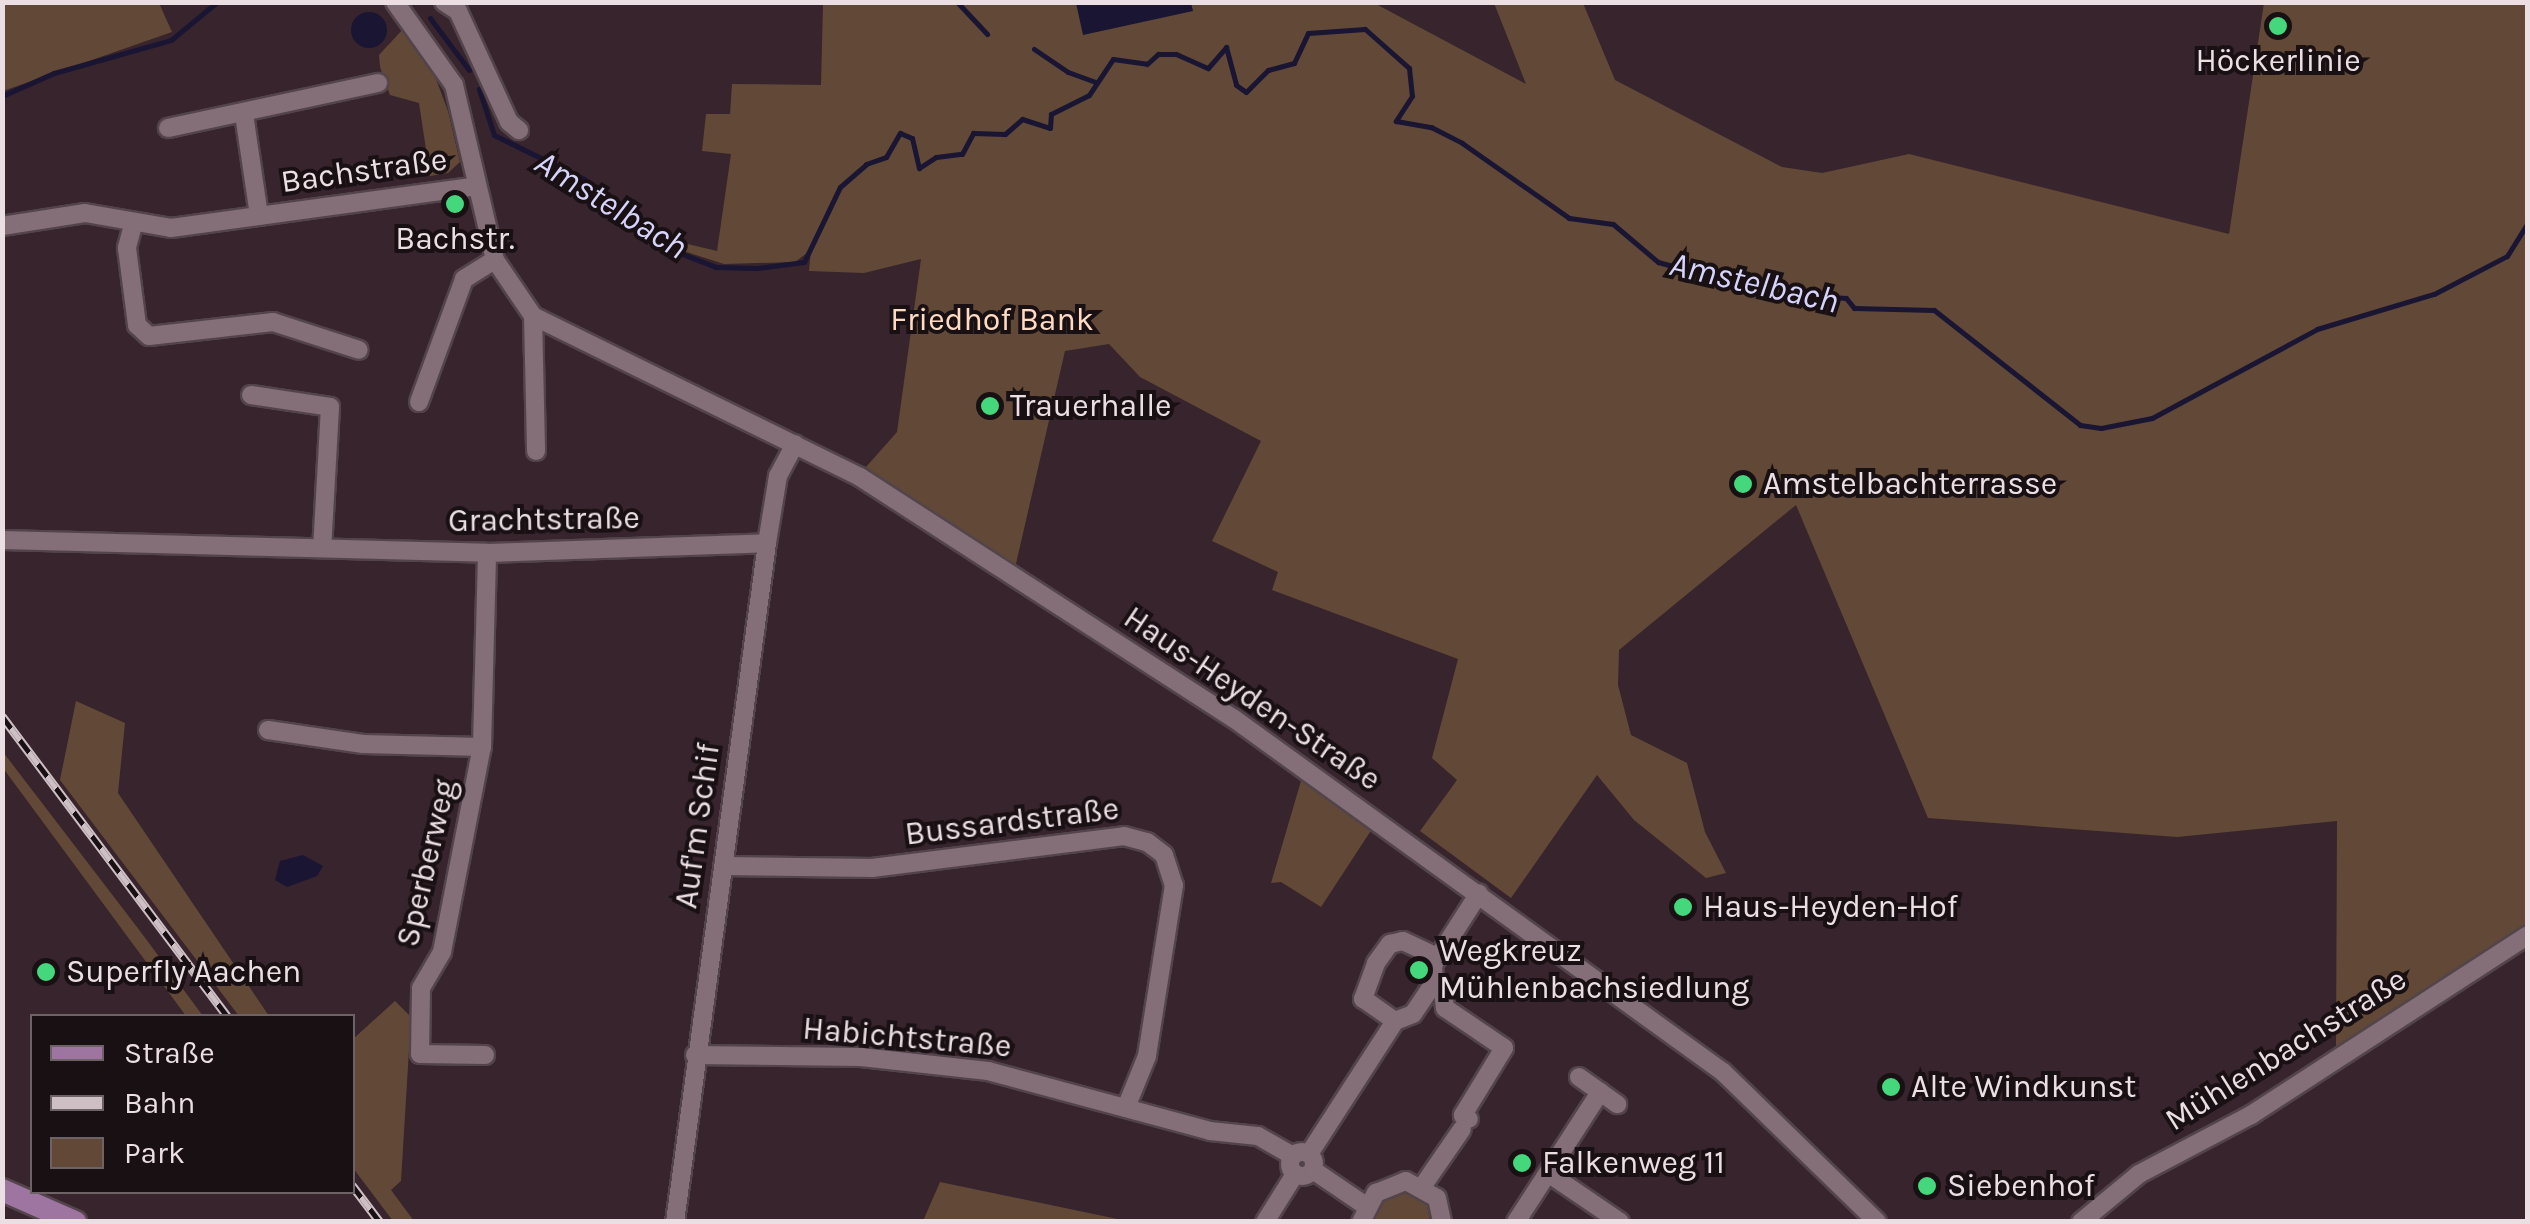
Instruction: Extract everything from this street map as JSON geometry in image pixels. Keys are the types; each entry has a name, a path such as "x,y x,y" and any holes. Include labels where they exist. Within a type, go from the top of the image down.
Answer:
{"main road":[{"path":"2,1190 76,1222"}],"street":[{"name":"Haus-Heyden-Straße","path":"395,2 519,130"},
{"name":"Haus-Heyden-Straße","path":"444,2 458,11 472,79 477,186 495,260 533,316 860,477 1233,718 1735,1082 1877,1222"},
{"path":"168,128 378,83"},
{"name":"Bachstraße","path":"244,114 259,216"},
{"name":"Bachstraße","path":"2,226 85,213 133,225 171,228 477,186"},
{"path":"133,225 127,248 137,325 149,336 273,322 360,350"},
{"path":"419,402 464,279 495,260"},
{"path":"533,316 536,451"},
{"path":"251,395 330,407 322,548"},
{"name":"Auf'm Schif","path":"674,1222 767,542 778,476 795,444"},
{"name":"Grachtstraße","path":"2,540 487,553 767,542"},
{"name":"Sperberweg","path":"485,1055 420,1054 421,988 442,952 482,747 487,553"},
{"name":"Sperberweg","path":"268,730 362,744 482,747"},
{"name":"Bussardstraße","path":"723,866 872,868 1124,836 1147,842 1164,856 1174,885 1147,1056 1127,1105"},
{"path":"1264,1222 1395,1022 1413,1014 1434,983 1438,957 1479,893"},
{"name":"Mühlenbachstraße","path":"2081,1222 2139,1174 2250,1115 2528,936"},
{"path":"1395,1022 1363,998 1376,964 1390,944 1404,941 1438,957"},
{"path":"1422,1187 1466,1124 1463,1115 1504,1048 1445,1008 1443,990 1434,983"},
{"name":"Habichtstraße","path":"695,1055 945,1065 1258,1136 1302,1164 1363,1214"},
{"path":"1579,1077 1616,1104"},
{"path":"1516,1222 1600,1092"},
{"path":"1548,1173 1620,1222"},
{"path":"1363,1214 1389,1184 1422,1187 1437,1198 1442,1222"}],"green space":[{"path":"3,2 159,3 172,32 3,91"},
{"name":"Friedhof Bank","path":"823,3 1374,3 1526,84 1494,3 1583,3 1615,80 1782,167 1822,173 1909,154 2229,234 2264,3 2527,3 2527,929 2336,1050 2337,821 2177,837 1928,818 1796,505 1619,650 1618,685 1631,735 1687,763 1705,832 1726,873 1706,878 1634,820 1597,775 1511,898 1420,831 1457,780 1432,758 1458,659 1272,590 1278,572 1212,541 1261,441 1140,377 1109,344 1065,351 1015,568 866,467 897,432 921,259 864,273 809,271 811,250 795,262 724,264 674,248 675,241 717,251 731,154 702,151 706,114 730,114 732,84 821,85"},
{"path":"403,29 433,71 448,111 460,162 448,173 430,176 419,103 390,95 380,67 379,55"},
{"path":"76,701 125,723 118,793 268,1014 237,1014 60,780"},
{"path":"3,752 202,1014 185,1014 3,768"},
{"path":"1301,781 1372,829 1321,907 1281,882 1271,883"},
{"path":"395,1001 411,1017 401,1181 391,1190 414,1221 393,1221 355,1171 355,1037"},
{"path":"940,1182 1127,1221 923,1221"},
{"path":"1407,1190 1427,1204 1430,1221 1372,1221 1384,1196"}],"shaded area":[{"path":"1076,3 1191,3 1193,11 1083,35"},
{"path":"369,12 382,17 387,30 382,43 369,48 356,43 351,30 356,17"},
{"path":"303,855 323,866 317,876 287,887 275,880 280,861"}],"waterway":[{"name":"Amstelbach","path":"2,96 54,73 171,40 217,2"},
{"path":"957,2 987,34"},
{"name":"Amstelbach","path":"430,18 469,70"},
{"name":"Amstelbach","path":"479,89 494,135 584,179 632,212 664,247 716,267 757,268 804,262 840,187 866,164 886,157 900,133 912,138 919,168 936,157 962,154 973,133 1005,134 1022,119 1050,128 1051,114 1089,95 1113,59 1147,64 1158,54 1176,54 1208,68 1226,47 1236,85 1246,92 1268,70 1294,63 1308,33 1365,29 1409,68 1412,96 1396,121 1431,127 1462,143 1569,218 1613,224 1658,262 1799,301 1818,296 1846,298 1854,308 1934,310 2080,425 2101,428 2152,418 2317,329 2434,294 2507,256 2528,222"},
{"path":"1034,49 1068,72 1096,82"}],"railway":[{"path":"2,716 226,1014"},
{"path":"355,1189 380,1222"}],"place":[{"name":"Höckerlinie","path":"2278,26"},
{"name":"Bachstr.","path":"455,204"},
{"name":"Trauerhalle","path":"990,406"},
{"name":"Amstelbachterrasse","path":"1743,484"},
{"name":"Haus-Heyden-Hof","path":"1683,907"},
{"name":"Wegkreuz Mühlenbachsiedlung","path":"1419,970"},
{"name":"Superfly Aachen","path":"46,972"},
{"name":"Alte Windkunst","path":"1891,1087"},
{"name":"Falkenweg 11","path":"1522,1163"},
{"name":"Siebenhof","path":"1927,1186"}]}
